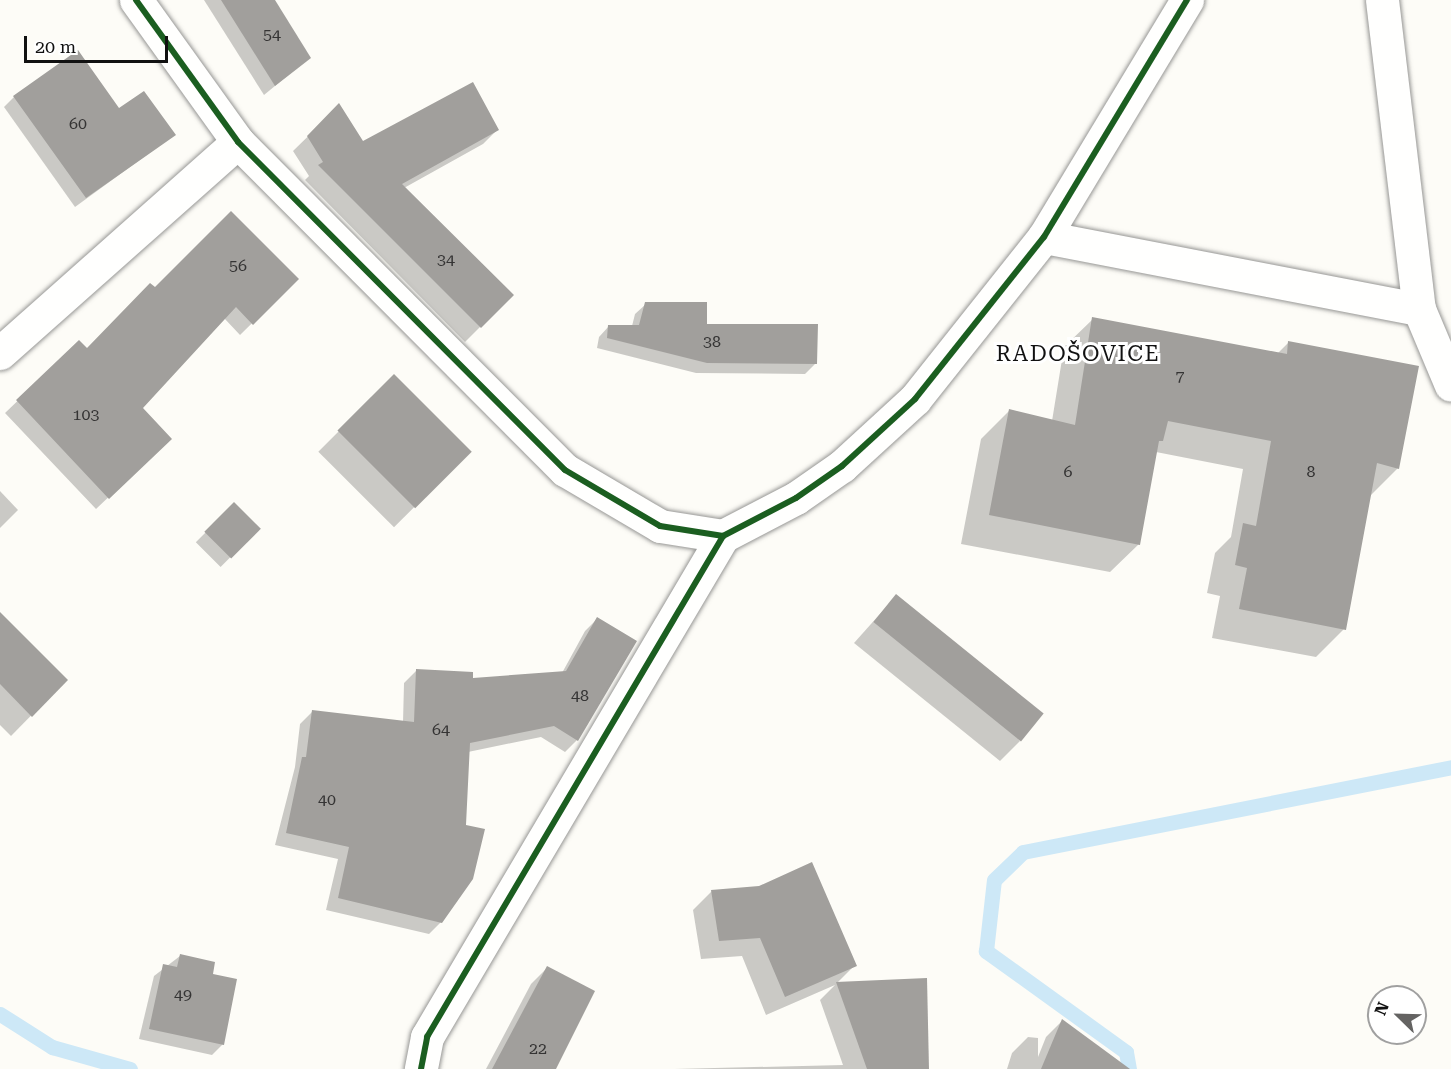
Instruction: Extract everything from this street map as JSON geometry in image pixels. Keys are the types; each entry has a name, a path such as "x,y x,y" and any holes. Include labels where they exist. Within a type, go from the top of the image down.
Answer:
{"street":[{"path":"136,0 238,142 565,470 660,526 723,536"},
{"path":"421,1069 427,1037 723,536 796,498 842,466 915,399 1044,237 1187,0"},
{"path":"1382,0 1419,309 1451,385"},
{"path":"0,353 238,142"},
{"path":"1044,237 1419,309"}],"building":[{"path":"221,0 275,0 311,58 275,86"},
{"path":"78,50 119,108 144,91 176,135 86,198 13,96"},
{"path":"473,82 499,130 402,184 514,295 481,328 318,165 323,162 307,136 339,103 363,141"},
{"path":"231,211 299,279 253,325 236,307 143,408 172,439 109,499 16,400 79,340 87,348 150,283 155,287"},
{"path":"645,302 707,302 707,324 818,324 817,364 707,363 607,338 608,325 639,325"},
{"path":"1092,317 1287,354 1288,341 1419,366 1399,469 1377,463 1346,630 1239,609 1247,568 1235,565 1243,523 1256,526 1271,441 1168,421 1163,441 1159,441 1140,545 989,515 1009,409 1075,425"},
{"path":"394,374 472,452 415,508 337,431"},
{"path":"234,502 261,529 231,559 204,532"},
{"path":"896,594 1044,714 1021,742 873,622"},
{"path":"0,612 68,680 32,717 0,684"},
{"path":"597,617 637,641 578,741 554,726 470,743 466,825 485,829 473,879 442,923 338,898 349,847 286,833 302,757 306,757 312,710 414,722 416,669 473,672 473,678 566,671"},
{"path":"812,862 857,966 785,997 760,938 719,941 711,890 759,886"},
{"path":"180,954 215,962 213,974 237,979 224,1045 149,1029 163,964 177,967"},
{"path":"547,966 595,991 556,1069 492,1069"},
{"path":"927,978 929,1069 867,1069 836,982"},
{"path":"1062,1019 1130,1069 1041,1069"}],"waterway":[{"path":"1129,1069 1126,1052 986,951 994,880 1023,852 1451,767"},
{"path":"0,1014 52,1047 130,1069"}],"cycle path":[{"path":"136,0 238,142 565,470 660,526 723,536"},
{"path":"421,1069 427,1037 723,536 796,498 842,466 915,399 1044,237 1187,0"}],"district":[{"name":"RADOŠOVICE","path":"1078,354"}]}
